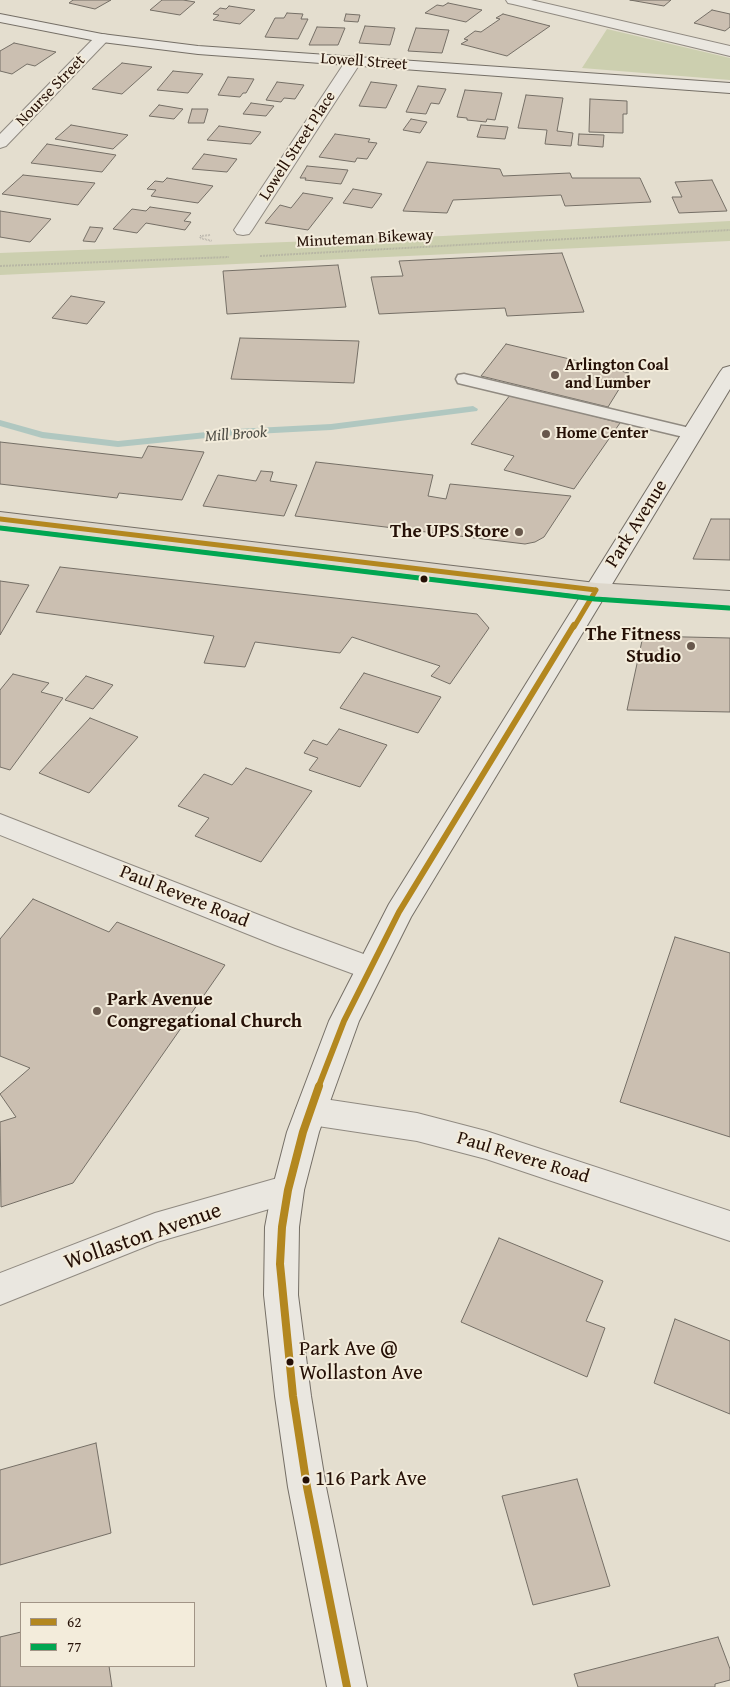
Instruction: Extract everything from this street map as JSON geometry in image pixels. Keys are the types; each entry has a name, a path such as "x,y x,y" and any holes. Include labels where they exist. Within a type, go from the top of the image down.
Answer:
{"main road":[{"path":"513,0 730,51"},
{"name":"Lowell Street","path":"0,18 102,38 198,50 730,88"},
{"name":"Nourse Street","path":"0,143 102,38"},
{"name":"Lowell Street Place","path":"243,230 353,62"},
{"name":"Park Avenue","path":"347,1687 307,1487 286,1337 280,1264 282,1227 288,1190 303,1132 322,1076 344,1021 399,912 730,372"},
{"path":"0,519 596,590 730,599"},
{"name":"Paul Revere Road","path":"0,824 285,937 370,968"},
{"name":"Paul Revere Road","path":"311,1111 417,1127 477,1143 730,1226"},
{"name":"Wollaston Avenue","path":"0,1289 155,1228 288,1190"}],"lane":[{"path":"464,379 692,434"}],"path":[{"name":"Minuteman Bikeway","path":"258,256 730,230"},
{"path":"0,266 230,257"}],"green space":[{"path":"607,29 730,58 730,80 582,68"},
{"path":"730,221 730,241 0,275 0,253 443,236"}],"building":[{"path":"73,0 111,0 95,9 69,3"},
{"path":"162,0 195,2 180,15 150,10"},
{"path":"630,0 671,0 664,6"},
{"path":"448,3 482,10 466,22 425,13 437,5 443,6"},
{"path":"229,6 255,10 240,24 213,20 219,15 213,14 220,8 226,9"},
{"path":"712,10 730,14 730,27 725,31 694,23"},
{"path":"287,13 303,14 301,19 308,19 298,39 265,37 275,18 284,18"},
{"path":"346,14 360,15 358,22 344,21"},
{"path":"503,14 550,26 507,56 461,44 468,40 464,39 475,31 481,32 500,19 496,18"},
{"path":"365,26 395,28 390,45 359,43"},
{"path":"317,27 345,28 338,45 309,45"},
{"path":"416,28 449,30 442,53 408,51"},
{"path":"14,43 56,52 35,66 27,64 12,74 0,71 0,51"},
{"path":"122,63 152,67 122,94 92,89"},
{"path":"173,71 203,74 188,93 157,90"},
{"path":"228,77 254,79 246,93 243,93 240,97 218,95"},
{"path":"277,82 304,85 295,99 284,98 281,102 266,100"},
{"path":"371,82 397,85 386,108 359,106"},
{"path":"418,86 446,89 439,104 431,103 426,114 406,112"},
{"path":"465,90 502,93 495,120 487,119 486,122 457,117"},
{"path":"526,95 563,98 557,131 573,133 571,146 545,144 547,130 518,128"},
{"path":"590,99 627,101 627,114 623,114 623,133 589,132"},
{"path":"251,103 274,106 266,116 243,114"},
{"path":"159,105 183,109 174,119 149,116"},
{"path":"192,109 208,109 204,123 188,123"},
{"path":"411,119 427,122 420,133 403,130"},
{"path":"71,125 128,135 113,149 55,139"},
{"path":"481,125 508,127 505,139 477,137"},
{"path":"219,126 261,132 251,144 207,140"},
{"path":"335,134 370,139 368,142 377,143 367,159 357,158 355,162 319,157"},
{"path":"579,134 604,135 603,147 578,145"},
{"path":"47,144 116,155 102,172 31,163"},
{"path":"204,154 237,159 227,172 192,169"},
{"path":"427,162 500,169 503,176 570,173 572,178 640,178 651,202 565,206 561,195 453,200 447,213 403,211"},
{"path":"307,166 348,170 341,184 300,178"},
{"path":"23,175 95,183 78,205 2,194"},
{"path":"167,178 213,186 198,203 151,196 156,190 147,189 155,181 163,182"},
{"path":"712,180 727,211 679,213 672,197 682,197 675,182"},
{"path":"353,189 382,194 372,208 343,203"},
{"path":"303,193 333,198 308,230 265,223 280,205 291,208"},
{"path":"150,207 191,213 184,221 191,222 185,230 146,223 137,233 113,229 132,209 146,211"},
{"path":"0,211 51,219 30,242 0,237"},
{"path":"90,227 103,228 95,242 83,241"},
{"path":"562,253 584,312 507,316 505,308 379,314 371,277 403,276 399,261"},
{"path":"338,265 346,307 227,314 223,271"},
{"path":"71,296 105,302 87,324 52,318"},
{"path":"240,338 359,341 354,383 231,379"},
{"name":"Arlington Coal and Lumber","path":"506,344 629,373 608,407 481,376"},
{"name":"Home Center","path":"511,394 620,423 574,489 504,470 514,456 471,444"},
{"path":"0,442 142,458 148,446 204,452 182,500 119,493 117,498 0,484"},
{"path":"316,462 433,475 428,496 446,499 450,484 571,496 544,537 535,542 525,544 295,516"},
{"path":"261,471 273,472 270,481 297,485 284,516 203,506 218,475 256,481"},
{"path":"711,519 730,519 730,560 693,559"},
{"path":"60,567 477,614 489,628 450,684 431,676 440,666 352,637 340,653 255,642 245,667 204,663 214,636 36,612"},
{"path":"0,581 29,585 0,635"},
{"path":"643,636 730,638 730,712 627,710"},
{"path":"364,673 441,697 418,733 340,708"},
{"path":"13,674 49,683 41,692 63,698 10,770 0,767 0,690"},
{"path":"86,676 113,685 93,709 65,700"},
{"path":"90,718 138,737 89,793 39,773"},
{"path":"339,729 387,745 360,787 309,770 318,758 304,753 313,740 327,745"},
{"path":"246,768 312,791 261,862 195,836 209,818 178,806 204,774 232,785"},
{"name":"Park Avenue Congregational Church","path":"33,899 109,932 117,922 225,965 73,1183 1,1207 0,1122 16,1117 0,1094 30,1068 0,1056 0,939"},
{"path":"675,937 730,953 730,1137 620,1102"},
{"path":"499,1238 603,1281 586,1321 605,1328 587,1377 461,1322"},
{"path":"675,1319 730,1341 730,1414 654,1383"},
{"path":"96,1443 111,1533 0,1565 0,1470"},
{"path":"577,1479 610,1586 533,1605 502,1496"},
{"path":"20,1632 20,1667 109,1667 112,1687 0,1687 0,1637"},
{"path":"718,1637 730,1669 730,1680 715,1684 715,1687 578,1687 574,1674"}],"waterway":[{"name":"Mill Brook","path":"0,423 42,435 118,444 236,432 331,427 473,409"}],"transit line":[{"name":"62","path":"0,519 596,590"},
{"name":"77","path":"0,528 595,599 729,608"},
{"name":"62","path":"347,1687 307,1487 293,1396 280,1264 282,1227 288,1190 303,1132 322,1076 344,1021 370,968 399,912 596,590"}],"place":[{"name":"Arlington Coal and Lumber","path":"555,375"},
{"name":"Home Center","path":"546,434"},
{"name":"The UPS Store","path":"519,532"},
{"name":"The Fitness Studio","path":"691,646"},
{"name":"Park Avenue Congregational Church","path":"97,1011"},
{"name":"Park Ave @ Wollaston Ave","path":"290,1362"},
{"name":"116 Park Ave","path":"306,1480"}]}
